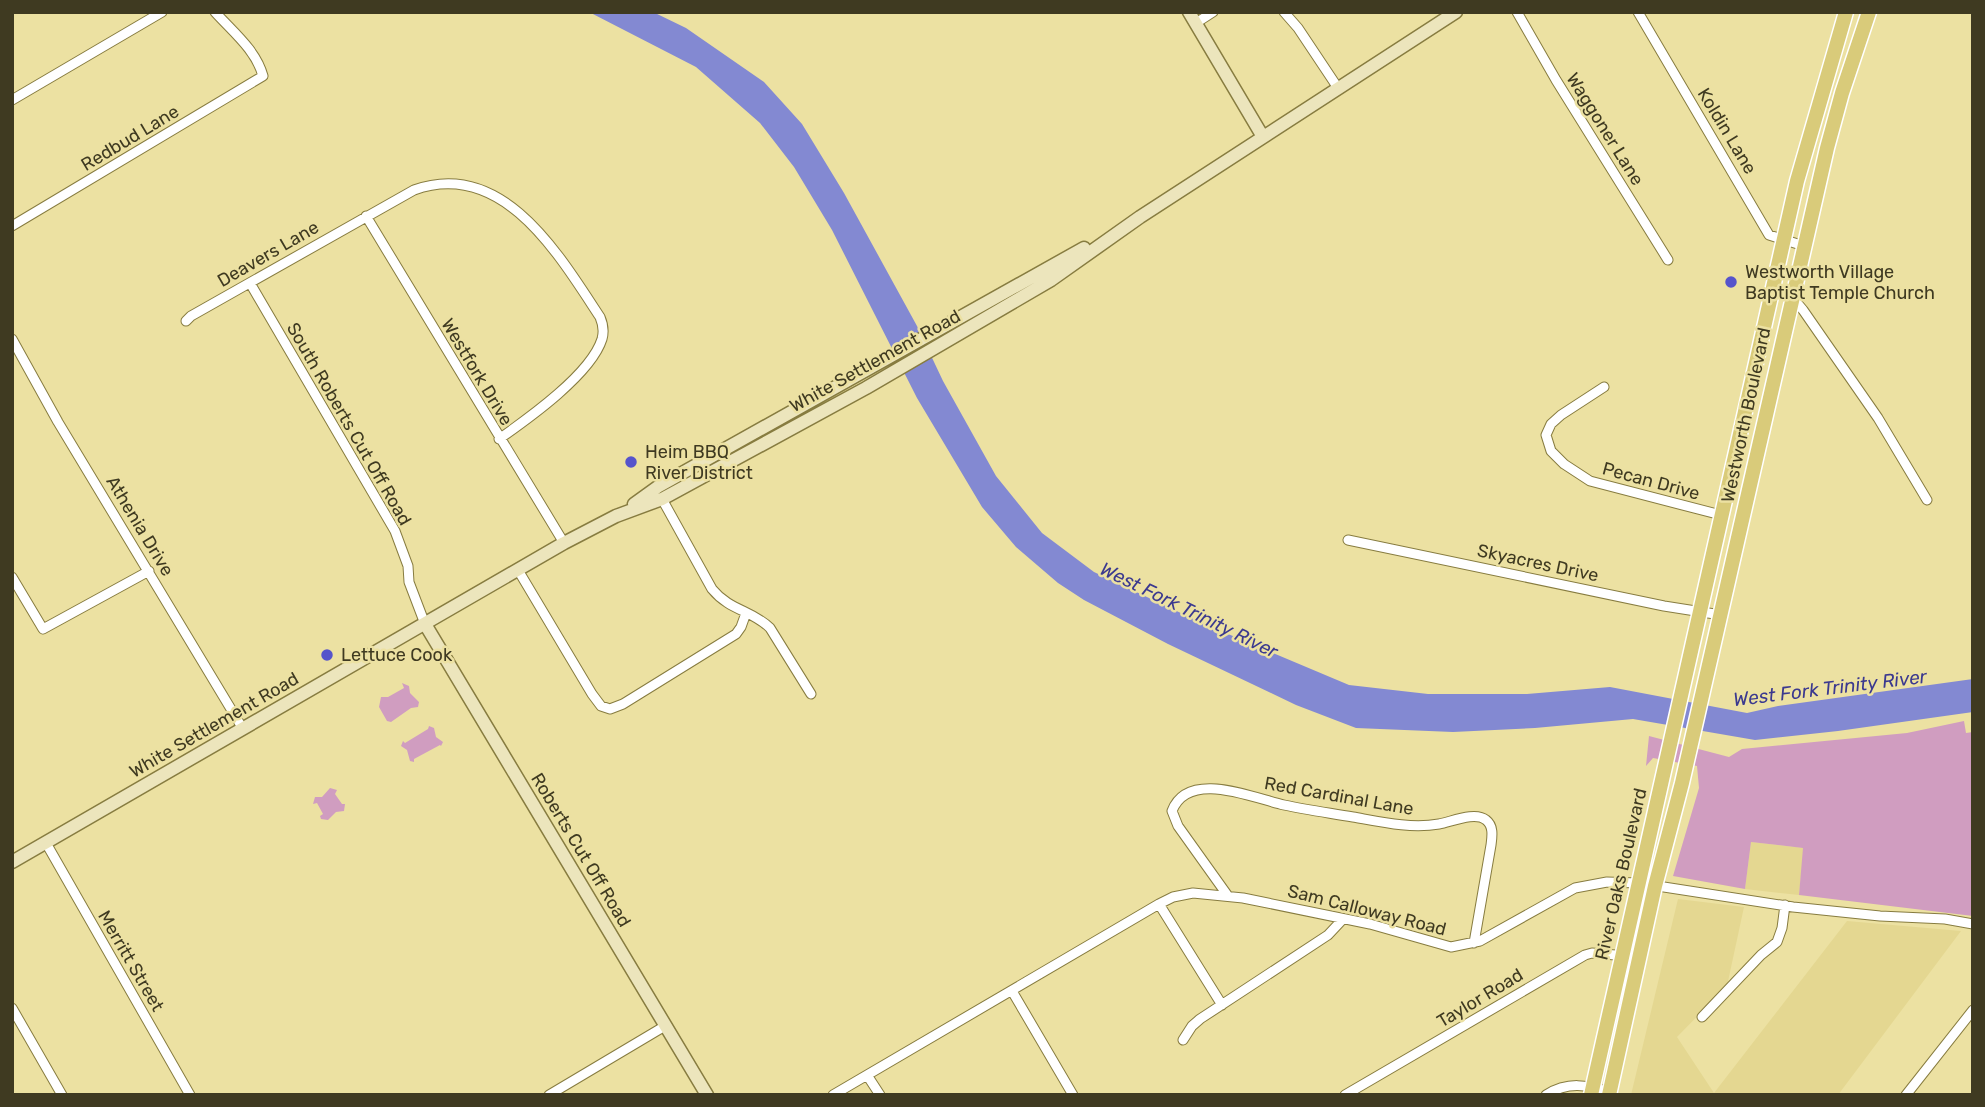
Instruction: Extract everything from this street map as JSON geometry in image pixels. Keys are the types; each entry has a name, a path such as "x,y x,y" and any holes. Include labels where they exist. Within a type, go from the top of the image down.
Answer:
{"main road":[{"name":"White Settlement Road","path":"12,862 564,543 866,388 960,335 1051,280 1140,217 1456,12"},
{"name":"Westworth Boulevard","path":"1689,663 1783,241 1819,101 1846,12"},
{"name":"Westworth Boulevard","path":"1710,664 1804,246 1842,93 1869,12"},
{"path":"1193,18 1263,137"},
{"path":"1240,152 1248,134 1250,114"},
{"name":"White Settlement Road","path":"616,516 662,499 685,479 953,322 1140,217"},
{"name":"Roberts Cut Off Road","path":"425,624 707,1095"},
{"name":"River Oaks Boulevard","path":"1592,1091 1689,663"},
{"name":"River Oaks Boulevard","path":"1610,1093 1655,886 1710,664"}],"street":[{"path":"12,100 162,12"},
{"name":"Redbud Lane","path":"12,226 263,76 251,51 215,12"},
{"path":"1193,18 1213,12"},
{"path":"1284,12 1298,28 1338,88"},
{"name":"Waggoner Lane","path":"1517,12 1668,260"},
{"name":"Koldin Lane","path":"1638,12 1769,235 1783,241"},
{"name":"Deavers Lane","path":"186,321 414,190 428,185 463,184 497,198 540,231 600,317 603,337 595,355 557,394 499,439"},
{"name":"Westfork Drive","path":"366,216 564,543"},
{"path":"1783,241 1804,246"},
{"name":"South Roberts Cut Off Road","path":"250,283 395,531 408,566 409,582 425,624"},
{"path":"1772,292 1792,296 1878,418 1927,500"},
{"name":"Athenia Drive","path":"13,340 58,422 243,729"},
{"name":"Pecan Drive","path":"1604,387 1551,424 1546,435 1551,451 1564,464 1590,481 1721,515"},
{"path":"662,499 712,589 722,601 762,620 771,628 811,694"},
{"name":"Skyacres Drive","path":"1348,540 1664,606 1721,615"},
{"path":"518,570 592,694 601,706 610,709 623,704 736,634 746,613"},
{"path":"12,578 43,629 149,571"},
{"name":"Red Cardinal Lane","path":"1228,895 1178,826 1172,811 1177,799 1188,793 1221,789 1299,808 1407,826 1437,825 1472,817 1484,818 1492,830 1491,845 1474,943"},
{"name":"Merritt Street","path":"46,843 190,1095"},
{"name":"Sam Calloway Road","path":"833,1095 1159,904 1172,897 1193,893 1228,895 1343,919 1451,947 1474,943 1575,888 1607,882 1638,883 1880,916 1945,919 1973,924"},
{"path":"1159,904 1222,1005"},
{"path":"1702,1017 1761,955 1777,942 1785,905"},
{"path":"1183,1040 1192,1026 1328,935 1343,919"},
{"name":"Taylor Road","path":"1345,1095 1586,955 1592,953 1638,959"},
{"path":"1012,991 1073,1095"},
{"path":"12,1008 62,1095"},
{"path":"1906,1095 1971,1016"},
{"path":"549,1095 665,1026"},
{"path":"867,1075 880,1095"},
{"path":"1546,1095 1572,1084 1592,1091 1610,1093"}],"shaded area":[{"path":"402,683 409,686 410,693 419,702 418,707 411,708 391,722 387,721 379,707 381,697 388,697 404,688"},
{"path":"1964,721 1966,733 1973,732 1973,916 1799,895 1803,848 1751,842 1745,889 1673,876 1699,788 1697,766 1653,758 1646,766 1649,736 1729,757 1742,749 1907,733"},
{"path":"429,726 434,728 436,737 443,742 441,746 414,759 414,762 410,761 407,750 401,746 403,741 405,743"},
{"path":"330,788 337,790 335,794 342,804 345,804 344,811 336,812 328,820 321,819 323,814 317,803 313,804 315,797 322,797"},
{"path":"1751,842 1804,848 1799,895 1745,889"},
{"path":"1678,899 1744,907 1727,986 1677,1037 1714,1093 1847,921 1961,931 1838,1095 1631,1095"}],"water":[{"path":"589,12 653,12 686,28 764,82 802,124 844,193 996,476 1042,533 1094,572 1202,623 1349,685 1428,694 1527,694 1610,687 1747,713 1778,706 1973,679 1973,712 1755,740 1633,719 1453,732 1356,728 1296,705 1168,644 1084,600 1058,583 1016,547 982,507 917,398 832,230 794,167 760,123 696,67"}],"place":[{"name":"Westworth Village Baptist Temple Church","path":"1731,282"},
{"name":"Heim BBQ River District","path":"631,462"},
{"name":"Lettuce Cook","path":"327,655"}],"water label":[{"name":"West Fork Trinity River","path":"1189,610"},
{"name":"West Fork Trinity River","path":"1830,688"}]}
